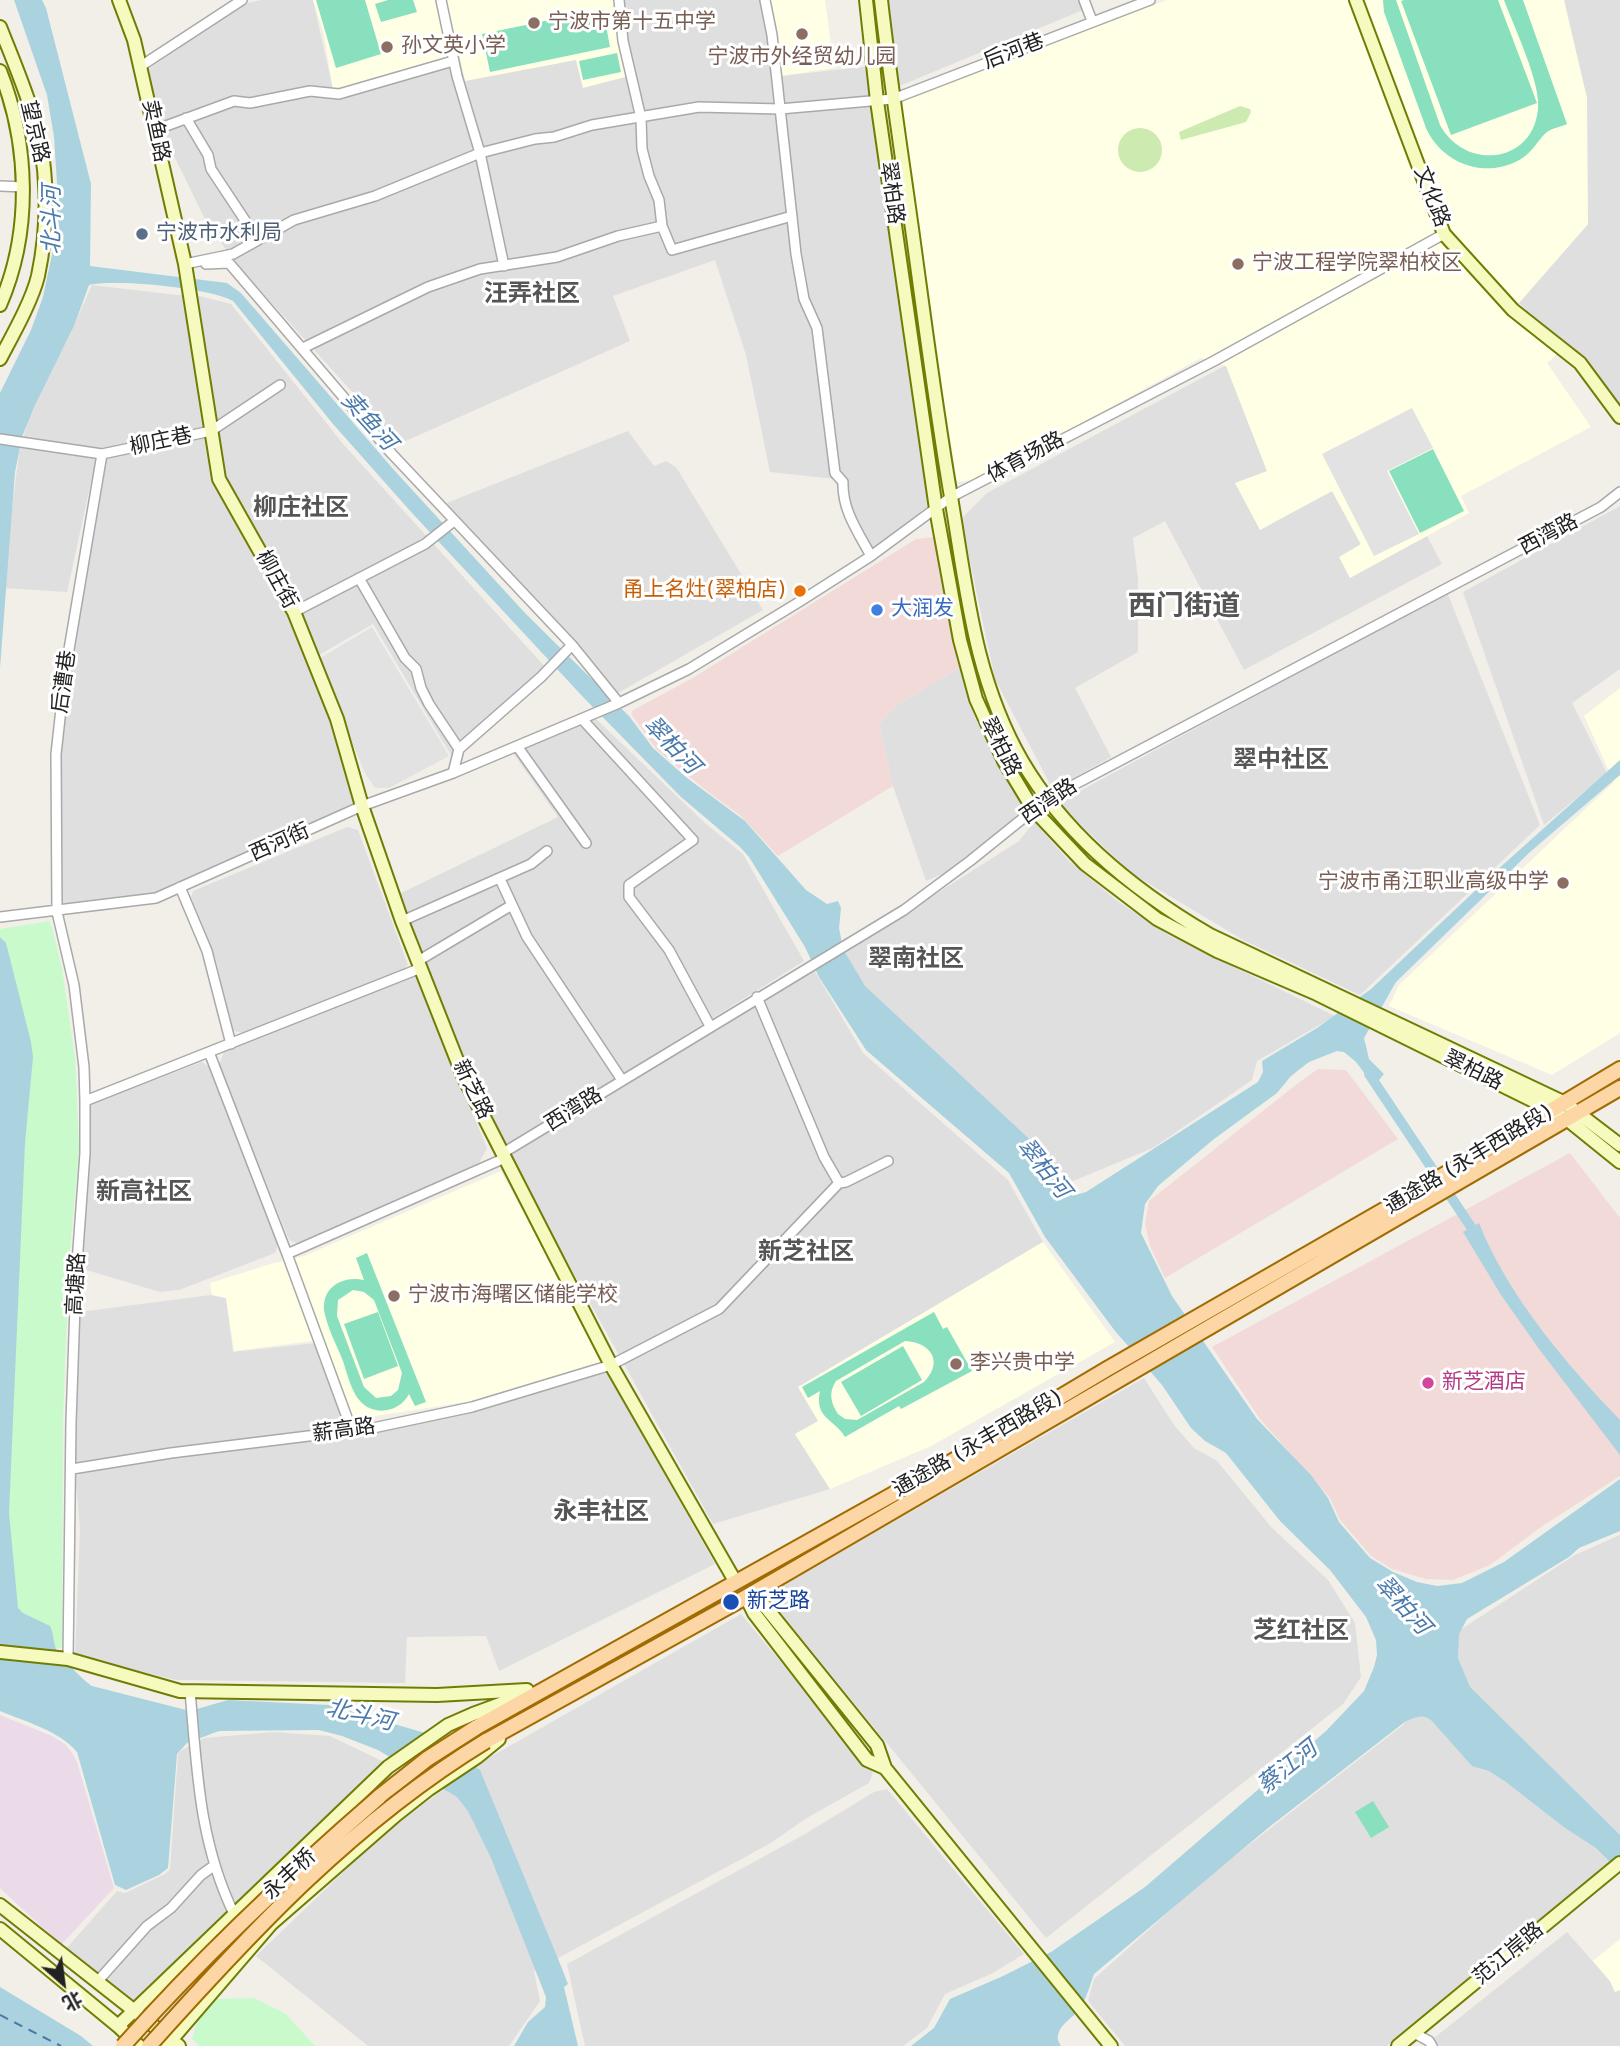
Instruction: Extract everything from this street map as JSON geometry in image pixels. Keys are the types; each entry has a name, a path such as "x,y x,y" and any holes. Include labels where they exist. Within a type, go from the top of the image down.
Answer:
{"main road":[{"name":"卖鱼路","path":"119,0 141,66 185,264 192,313"},
{"name":"翠柏路","path":"866,0 877,101 936,509 960,639 976,699 1004,761 1033,809 1085,864 1157,919 1217,951 1321,992"},
{"name":"翠柏路","path":"881,0 941,443 969,607 982,668 1001,720 1047,799 1101,857 1167,910 1321,992 1559,1106 1620,1145"},
{"name":"文化路","path":"1356,0 1444,234 1513,310 1580,363 1620,417"},
{"name":"望京路","path":"0,27 33,114 42,154 45,192 44,231 38,278 0,359"},
{"name":"望京路","path":"0,71 14,112 24,187 16,255 0,305"},
{"name":"柳庄街","path":"192,313 219,479 294,612 337,719 362,806"},
{"name":"新芝路","path":"362,806 402,921 464,1078 611,1365 735,1581"},
{"name":"通途路 (永丰西路段)","path":"1467,1169 1559,1106 1620,1069"},
{"name":"通途路 (永丰西路段)","path":"486,1741 746,1597 1125,1376 1196,1327 1467,1169 1573,1116 1620,1088"},
{"name":"翠柏路","path":"1573,1116 1620,1162"},
{"name":"通途路 (永丰西路段)","path":"477,1727 956,1459 1107,1368 1196,1327"},
{"path":"746,1597 754,1613 849,1738 867,1760 885,1768 1111,2046"},
{"path":"0,1652 68,1660 180,1691 437,1695 542,1689"},
{"path":"118,2026 388,1767 448,1725 542,1689"},
{"path":"0,1905 172,2044 271,1924 429,1789 514,1726"},
{"name":"永丰桥","path":"123,2046 168,1995 322,1846 427,1759 477,1727"},
{"name":"永丰桥","path":"149,2046 190,1998 346,1842 448,1764 486,1741"},
{"name":"范江岸路","path":"1398,2046 1620,1863"},
{"path":"0,1929 139,2046"}],"street":[{"path":"141,66 239,0"},
{"path":"441,0 453,61 480,153 504,266"},
{"path":"619,0 623,41 641,118 642,149 659,200 662,226 672,250 792,216"},
{"path":"765,0 772,35 804,299 817,328 835,473 843,482 842,497 850,519 872,556"},
{"path":"1084,0 1092,21"},
{"name":"后河巷","path":"185,264 233,254 294,220 375,196 480,153 554,137 592,125 699,107 780,109 893,99 1150,0"},
{"path":"155,130 234,101 250,103 310,91 339,93 453,61"},
{"path":"186,118 208,155 211,169 231,195 258,240"},
{"path":"0,186 24,187"},
{"path":"303,348 428,287 480,269 557,257 618,236 662,226"},
{"name":"体育场路","path":"582,719 689,669 872,556 951,497 1214,362 1444,234"},
{"path":"185,264 229,263 452,522 572,645 619,703"},
{"name":"柳庄巷","path":"0,439 102,454 211,431 280,385"},
{"name":"后漕巷","path":"57,912 56,754 65,673 102,454"},
{"name":"西湾路","path":"287,1254 504,1156 757,997 846,946 940,884 1047,799 1601,508 1620,492"},
{"path":"294,612 425,544 452,522"},
{"path":"359,578 405,658 415,669 425,696 459,749"},
{"path":"453,773 459,749 541,677 572,645"},
{"path":"582,719 693,840 629,885 629,897 669,950 710,1026"},
{"name":"西河街","path":"0,917 156,898 362,806 453,773 582,719"},
{"path":"517,746 586,843"},
{"path":"402,921 500,879 531,864 547,851"},
{"path":"500,879 527,937 622,1080"},
{"path":"180,887 207,951 231,1044"},
{"path":"85,1101 231,1044 419,965 512,905"},
{"name":"高塘路","path":"57,912 74,985 84,1067 85,1101 85,1153 76,1277 68,1660"},
{"path":"757,997 824,1157 839,1183 888,1161"},
{"path":"209,1052 352,1431"},
{"name":"薪高路","path":"72,1469 171,1453 352,1431 472,1407 611,1365 719,1309 839,1183"},
{"path":"190,1691 198,1794 215,1865 234,1914"},
{"path":"97,1982 147,1926 172,1908 201,1875 215,1865"},
{"path":"1414,2033 1433,2046"}],"shaded area":[{"path":"261,0 313,0 333,89 439,0 770,0 781,76 871,66 928,506 867,554 844,515 835,479 770,472 746,355 715,260 613,296 630,341 399,444 233,260 205,219 172,152 146,71 240,5"},
{"name":"孙文英小学","path":"313,0 439,0 451,59 340,91 333,90 324,35"},
{"name":"宁波市第十五中学","path":"446,0 614,0 629,76 583,88 576,60 465,81"},
{"name":"宁波市外经贸幼儿园","path":"770,0 825,0 834,68 781,76"},
{"path":"887,0 1080,0 1083,10 897,87"},
{"name":"宁波工程学院翠柏校区","path":"1167,0 1564,0 1587,98 1588,224 1511,312 1559,353 1547,363 1591,427 1461,496 1469,513 1350,578 1339,557 1361,544 1332,491 1260,530 1235,483 1267,471 1226,366 1201,358 972,480 957,482 898,108 908,96"},
{"path":"1564,0 1620,0 1620,409 1580,359 1519,303 1588,224"},
{"path":"92,285 195,295 231,304 344,445 546,668 451,755 373,624 307,662 330,717 355,804 155,894 62,906 61,746 104,457 205,430 98,450 67,592 2,588 19,453 32,406 68,339"},
{"path":"1226,365 1267,471 1260,529 1332,491 1361,545 1350,577 1427,536 1442,564 1244,670 1165,521 1133,538 1138,579 1138,652 1075,688 1111,757 1053,790 995,679 961,519 987,493"},
{"path":"1412,408 1433,448 1387,471 1419,534 1374,556 1322,454"},
{"path":"628,431 654,466 666,461 676,467 763,610 618,693 444,504"},
{"path":"1620,506 1620,669 1572,703 1607,773 1544,825 1463,592"},
{"path":"933,537 938,545 960,667 897,705 879,724 893,786 778,856 741,816 657,750 631,714 633,710 691,679 916,539"},
{"path":"1447,592 1540,825 1360,995 1245,941 1131,873 1058,803"},
{"path":"372,627 449,756 389,788 375,788 365,773 317,660"},
{"path":"960,667 974,716 1024,807 998,835 943,874 926,881 893,786 879,724 897,705"},
{"name":"宁波市甬江职业高级中学","path":"1620,688 1620,1033 1552,1075 1389,1006 1399,985 1614,782 1584,716"},
{"path":"594,717 705,823 743,854 804,961 503,1149 466,1077 397,895 558,817 513,753"},
{"name":"翠南社区","path":"1034,822 1069,861 1116,900 1168,935 1335,1016 1257,1061 1252,1080 1153,1148 1061,1186 883,1014 843,953 1019,841"},
{"path":"347,827 358,830 408,965 395,977 246,1033 233,1031 216,960 191,897 193,891"},
{"path":"813,968 863,1053 1008,1180 1043,1242 799,1387 819,1422 795,1434 830,1489 713,1524 507,1154"},
{"path":"414,974 487,1148 479,1163 298,1244 289,1240 219,1065 224,1052"},
{"path":"202,1062 215,1071 279,1241 275,1253 179,1290 160,1292 83,1269 90,1104"},
{"path":"1318,1069 1346,1070 1398,1139 1165,1278 1150,1246 1145,1224 1149,1201"},
{"name":"新芝酒店","path":"1570,1153 1620,1218 1620,1476 1541,1527 1490,1565 1453,1580 1426,1579 1392,1569 1371,1556 1340,1520 1330,1498 1260,1419 1212,1347"},
{"name":"宁波市海曙区储能学校","path":"501,1171 604,1361 472,1401 350,1420 320,1340 234,1351 226,1298 212,1295 210,1283 304,1256"},
{"name":"李兴贵中学","path":"1043,1242 1115,1342 931,1446 830,1489 795,1434 818,1421 798,1387"},
{"path":"211,1295 226,1298 233,1352 316,1343 349,1429 74,1467 79,1312"},
{"path":"607,1372 715,1564 499,1671 486,1636 407,1637 405,1683 176,1680 75,1655 80,1529 75,1472 169,1457 357,1435 475,1412"},
{"path":"1144,1378 1174,1425 1194,1448 1217,1461 1272,1528 1328,1580 1355,1623 1361,1677 1343,1704 1046,1938 766,1595"},
{"path":"1620,1535 1620,1856 1387,2046 1125,2046 1088,2001 1094,1979 1204,1880 1403,1725 1457,1632 1575,1555"},
{"path":"741,1614 873,1773 869,1783 805,1819 771,1843 534,1971 540,2001 509,2046 368,2046 256,1956 382,1835 478,1764"},
{"path":"0,1715 52,1736 65,1744 73,1754 114,1888 61,1945 0,1888"},
{"path":"274,1732 330,1736 384,1762 238,1900 134,2006 64,1951 117,1891 125,1893 170,1869 178,1754 204,1738"},
{"path":"887,1789 1024,1954 993,1973 945,1994 927,2028 903,2046 585,2046 567,1964 805,1834 874,1792"},
{"path":"1567,1932 1610,1981 1615,1992 1620,1990 1620,2046 1424,2046"},
{"path":"1620,1939 1620,1990 1615,1992 1610,1981 1593,1961"}],"green space":[{"path":"316,0 365,0 381,54 336,68"},
{"path":"388,0 413,0 417,12 381,22 375,4"},
{"path":"1383,0 1396,0 1440,125 1451,140 1465,150 1481,155 1497,155 1511,150 1524,141 1533,127 1538,109 1531,70 1504,0 1523,0 1567,124 1551,129 1526,156 1508,165 1480,168 1454,159 1433,141 1426,128 1384,12"},
{"path":"1498,0 1537,103 1451,135 1401,1"},
{"path":"603,9 610,47 490,72 482,34"},
{"path":"617,53 621,72 583,80 579,61"},
{"path":"1240,106 1250,109 1246,122 1181,140 1179,132"},
{"path":"1140,128 1156,134 1162,150 1156,166 1140,172 1124,166 1118,150 1124,134"},
{"path":"1433,449 1464,511 1420,533 1389,471"},
{"path":"50,921 62,968 75,1058 79,1149 69,1262 63,1420 62,1647 55,1649 15,1610 7,1508 0,943 0,929"},
{"path":"367,1253 426,1402 415,1406 409,1394 400,1405 379,1411 366,1406 354,1392 329,1327 324,1306 329,1291 340,1282 364,1280 356,1258","holes":["353,1290 364,1292 374,1300 402,1373 398,1390 391,1396 376,1398 364,1387 337,1316 338,1300"]},
{"path":"378,1312 398,1366 364,1379 344,1324"},
{"path":"934,1312 943,1329 947,1327 972,1371 901,1409 899,1406 845,1437 823,1413 819,1400 820,1391 808,1398 802,1387","holes":["905,1341 928,1349 934,1361 930,1375 924,1382 857,1420 845,1419 838,1414 831,1398 836,1381"]},
{"path":"903,1346 922,1380 861,1416 841,1382"},
{"path":"1373,1801 1389,1827 1371,1838 1355,1812"},
{"path":"254,1998 286,2014 315,2046 200,2046 192,2039 199,2016 217,1999"}],"water":[{"path":"14,0 42,0 46,8 91,184 90,266 227,283 241,293 394,470 525,613 629,716 653,748 687,778 745,821 806,890 827,904 838,901 841,908 839,928 843,949 865,986 1040,1149 1072,1196 1086,1192 1258,1082 1263,1072 1262,1061 1317,1028 1371,989 1496,871 1620,760 1620,775 1530,852 1396,982 1364,1038 1369,1059 1384,1074 1374,1086 1356,1062 1344,1052 1337,1051 1309,1062 1291,1076 1277,1093 1214,1139 1158,1186 1145,1204 1141,1233 1172,1296 1257,1419 1311,1475 1328,1498 1339,1522 1370,1558 1393,1572 1417,1582 1437,1586 1462,1583 1504,1562 1620,1479 1620,1531 1579,1548 1569,1557 1467,1619 1459,1634 1458,1658 1470,1687 1620,1835 1620,1872 1596,1848 1565,1828 1506,1782 1489,1771 1472,1766 1432,1721 1422,1716 1416,1717 1406,1721 1268,1828 1094,1974 1082,2005 1060,2029 1058,2039 1061,2046 911,2046 934,2028 950,1999 1051,1952 1145,1887 1326,1731 1364,1691 1374,1667 1377,1655 1376,1640 1366,1617 1330,1570 1280,1521 1226,1453 1205,1441 1191,1428 1162,1385 1115,1331 1045,1237 1009,1173 866,1050 819,977 805,947 749,857 681,797 584,698 412,513 333,424 233,301 205,292 162,286 120,283 89,285 74,326 22,437 15,472 0,668 0,393 31,330 43,297 55,240 58,199 54,137 47,95"},
{"name":"北斗河","path":"0,937 6,943 33,1057 25,1143 9,1513 18,1608 50,1626 58,1652 92,1686 190,1711 228,1700 329,1705 425,1733 480,1770 568,1984 564,1987 578,2046 514,2046 528,2022 545,2007 546,1997 491,1858 468,1811 457,1797 378,1750 319,1730 219,1731 187,1743 177,1754 168,1868 126,1890 115,1885 77,1752 51,1732 0,1711"},
{"path":"1479,1223 1491,1250 1522,1303 1579,1376 1620,1420 1620,1455 1501,1295 1463,1232"},
{"path":"0,1987 81,2036 93,2046 0,2046"}],"waterway":[{"path":"1369,1074 1477,1236"}],"ferry route":[{"path":"0,2015 61,2046"}],"place":[{"name":"宁波市第十五中学","path":"534,23"},
{"name":"宁波市外经贸幼儿园","path":"802,34"},
{"name":"孙文英小学","path":"387,47"},
{"name":"宁波市水利局","path":"142,234"},
{"name":"宁波工程学院翠柏校区","path":"1238,264"},
{"name":"甬上名灶(翠柏店)","path":"800,591"},
{"name":"大润发","path":"877,610"},
{"name":"宁波市甬江职业高级中学","path":"1563,883"},
{"name":"宁波市海曙区储能学校","path":"394,1296"},
{"name":"李兴贵中学","path":"956,1364"},
{"name":"新芝酒店","path":"1428,1383"},
{"name":"新芝路","path":"731,1602"}],"district":[{"name":"汪弄社区","path":"532,295"},
{"name":"柳庄社区","path":"301,509"},
{"name":"西门街道","path":"1184,608"},
{"name":"翠中社区","path":"1281,761"},
{"name":"翠南社区","path":"916,960"},
{"name":"新高社区","path":"144,1193"},
{"name":"新芝社区","path":"806,1253"},
{"name":"永丰社区","path":"601,1513"},
{"name":"芝红社区","path":"1301,1632"}],"water label":[{"name":"卖鱼河","path":"368,422"},
{"name":"翠柏河","path":"671,746"},
{"name":"翠柏河","path":"1043,1169"},
{"name":"翠柏河","path":"1402,1606"},
{"name":"蔡江河","path":"1288,1768"}]}
